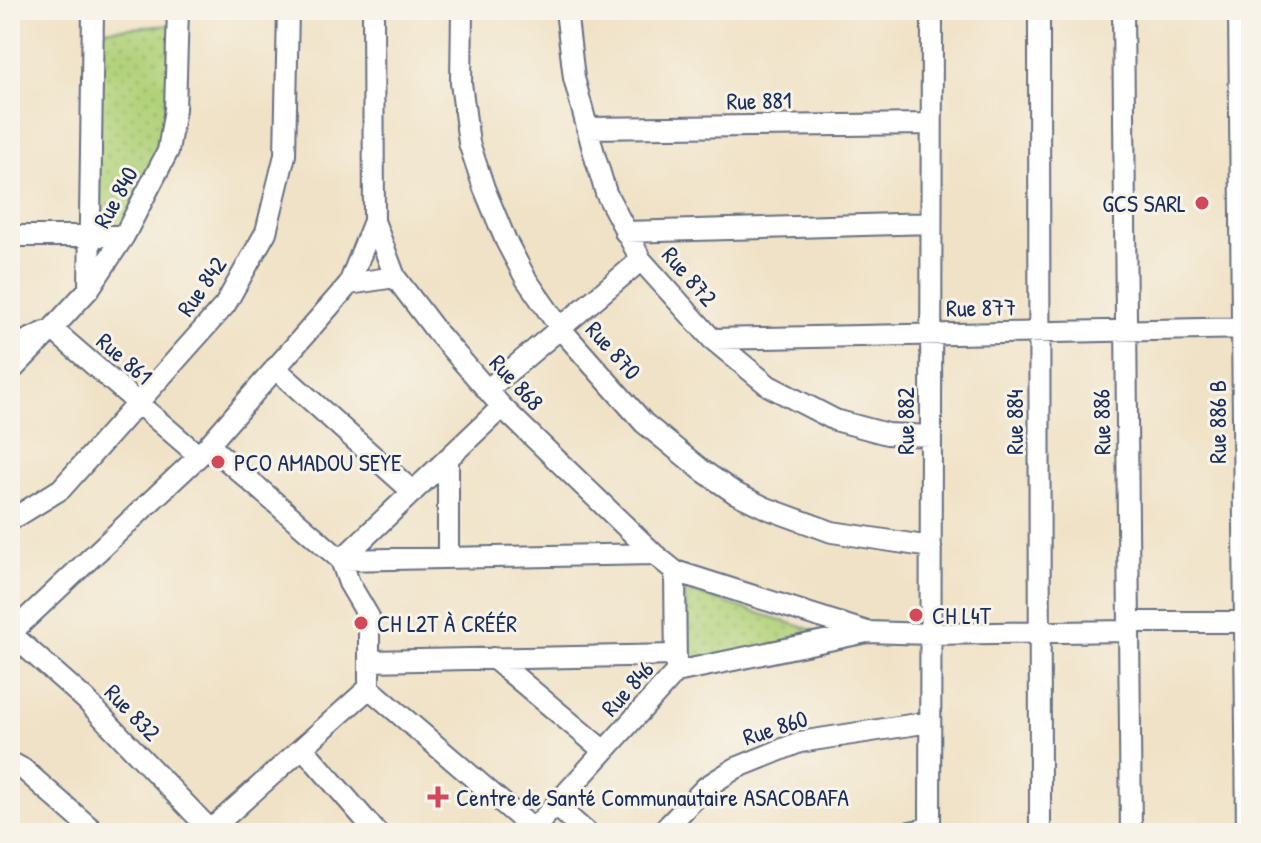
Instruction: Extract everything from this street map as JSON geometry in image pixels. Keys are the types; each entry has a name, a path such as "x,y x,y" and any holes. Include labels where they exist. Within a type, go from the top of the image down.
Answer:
{"street":[{"path":"89,289 93,10"},
{"name":"Rue 840","path":"10,372 89,289 124,236 168,151 175,109 178,10"},
{"name":"Rue 842","path":"10,519 61,489 225,305 266,232 285,155 288,10"},
{"path":"11,633 204,450 349,284 374,221 373,10"},
{"name":"Rue 870","path":"462,10 461,83 469,143 506,241 526,279 560,328 644,423 735,493 832,532 931,547"},
{"name":"Rue 872","path":"566,10 574,78 606,193 641,260 712,339 769,386 835,420 887,434 931,436"},
{"name":"Rue 882","path":"930,831 932,10"},
{"name":"Rue 884","path":"1039,10 1040,833"},
{"name":"Rue 886","path":"1123,10 1131,833"},
{"name":"Rue 886 B","path":"1239,10 1247,328 1247,833"},
{"name":"Rue 881","path":"587,128 931,124"},
{"name":"Rue 868","path":"374,221 395,277 436,331 502,407 654,554"},
{"path":"625,232 931,223"},
{"path":"10,236 124,236"},
{"path":"487,390 641,260"},
{"path":"349,284 395,277"},
{"name":"Rue 877","path":"712,339 1247,328"},
{"path":"10,348 52,329"},
{"name":"Rue 861","path":"52,329 137,403 204,450 341,560"},
{"path":"275,368 413,492"},
{"path":"341,560 502,407"},
{"path":"448,458 448,558"},
{"path":"341,560 654,554 675,571 867,632"},
{"path":"210,832 369,688 369,617 349,583 341,560"},
{"name":"Rue 846","path":"531,831 604,751 676,664 675,571"},
{"path":"369,661 493,658 676,664 867,632 1040,632 1248,622"},
{"name":"Rue 832","path":"11,633 86,700 210,832"},
{"path":"493,658 604,751"},
{"path":"369,688 531,831"},
{"name":"Rue 860","path":"661,833 706,787 736,768 800,742 930,722"},
{"path":"303,748 377,833"},
{"path":"10,762 23,769 96,833"},
{"path":"555,805 587,833"},
{"path":"905,833 930,831"}],"green space":[{"path":"171,25 164,143 122,233 96,228 99,30"},
{"path":"685,590 838,638 688,670"}],"place":[{"name":"GCS SARL","path":"1202,203"},
{"name":"PCO AMADOU SEYE","path":"218,462"},
{"name":"CH L4T","path":"916,615"},
{"name":"CH L2T À CRÉÉR","path":"361,623"},
{"name":"Centre de Santé Communautaire ASACOBAFA","path":"438,797"}]}
